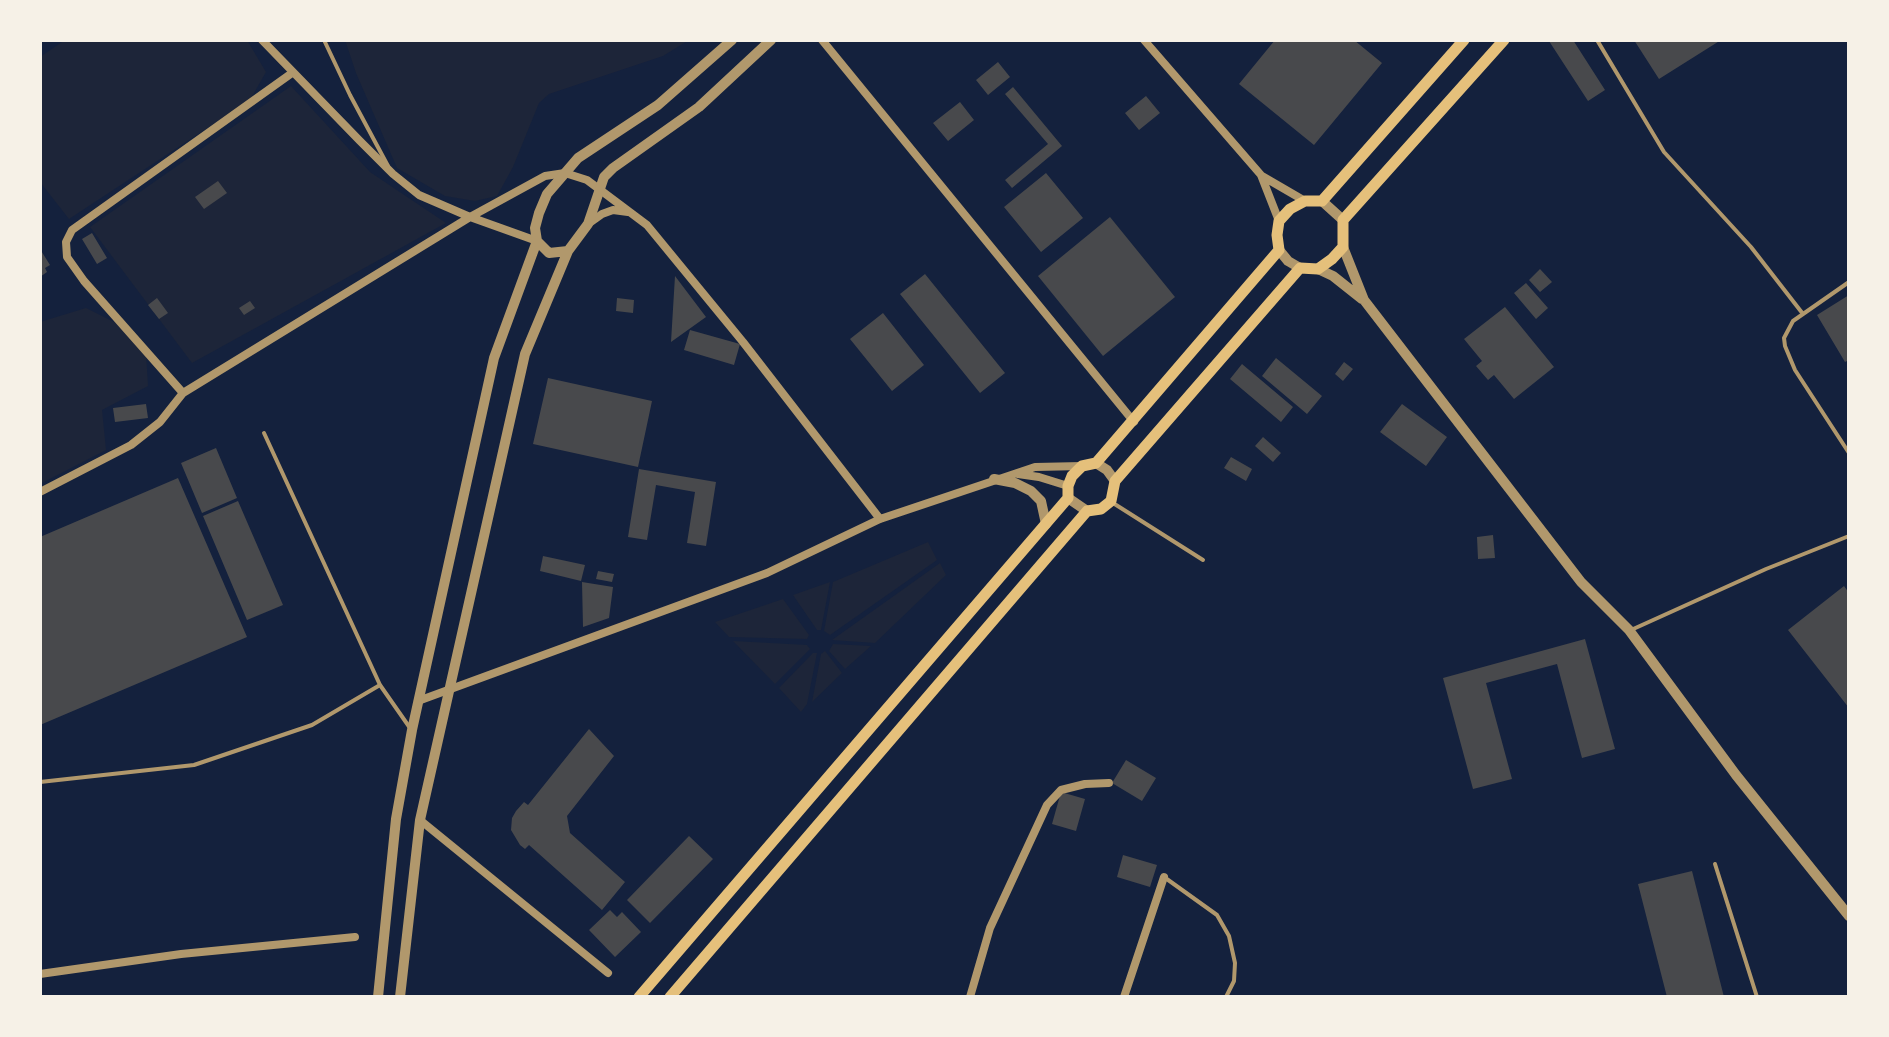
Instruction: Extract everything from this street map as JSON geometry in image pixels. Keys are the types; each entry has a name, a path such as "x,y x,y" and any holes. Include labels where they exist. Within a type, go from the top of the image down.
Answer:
{"main road":[{"path":"639,997 1046,524 1082,466 1096,463 1134,422 1279,250 1279,221 1290,209 1305,201 1322,201 1464,40"},
{"path":"670,997 1087,511 1101,509 1111,501 1115,481 1300,268 1318,269 1343,247 1343,220 1504,40"}],"street":[{"path":"262,40 393,174 419,195 537,241 549,253 568,251"},
{"path":"378,997 396,819 412,730 494,358 537,241 535,228 539,213 547,194 578,158 658,105 732,40"},
{"path":"588,224 604,177 699,107 771,40"},
{"path":"822,40 1134,422"},
{"path":"1144,40 1261,175 1305,201"},
{"path":"183,393 84,281 67,257 66,242 72,230 292,73"},
{"path":"40,492 141,438 160,422 183,393 470,217 545,176 565,173 576,175 599,188 647,225 743,342 880,519"},
{"path":"1261,175 1279,221"},
{"path":"1322,201 1343,220"},
{"path":"400,997 420,820 525,354 568,251 588,224 613,210 633,213"},
{"path":"1343,247 1364,300"},
{"path":"1279,250 1288,261 1300,268"},
{"path":"1318,269 1333,276 1364,300 1581,582 1629,630 1736,775 1849,916"},
{"path":"1096,463 1107,470 1115,481"},
{"path":"418,701 767,573 880,519 1035,467 1082,466"},
{"path":"1013,473 1039,477 1068,492 1087,511"},
{"path":"994,479 1031,491 1041,501 1046,524"},
{"path":"970,997 990,928 1047,805 1056,794 1074,786 1109,783"},
{"path":"420,820 608,973"},
{"path":"1124,997 1164,877"},
{"path":"40,974 181,954 355,937"}],"lane":[{"path":"324,40 393,174"},
{"path":"1597,40 1664,152 1751,247 1803,314"},
{"path":"1849,282 1793,321 1784,338 1795,370 1849,453"},
{"path":"264,433 380,685 412,730"},
{"path":"1111,501 1203,560"},
{"path":"1629,630 1849,536"},
{"path":"40,782 194,765 312,725 380,685"},
{"path":"1715,864 1757,997"},
{"path":"1164,877 1217,915 1229,936 1235,963 1234,981 1226,997"}],"shaded area":[{"path":"65,40 247,40 266,72 250,100 69,219 40,182 40,57"},
{"path":"345,40 689,40 663,56 549,94 539,103 513,167 497,196 475,201 445,196 397,168"},
{"path":"291,86 370,172 446,223 192,363 90,227"},
{"path":"86,308 126,328 146,353 148,386 102,410 106,450 40,484 40,322"},
{"path":"928,542 937,560 830,635 824,631 833,582"},
{"path":"940,563 946,575 875,643 832,640"},
{"path":"830,582 821,630 817,630 793,595"},
{"path":"783,599 809,635 807,639 729,637 715,622"},
{"path":"733,641 807,645 810,649 775,684"},
{"path":"833,644 871,646 845,669 829,651"},
{"path":"825,651 842,673 812,702 821,654"},
{"path":"813,653 817,653 807,704 801,712 779,688"}],"building":[{"path":"1275,40 1354,40 1382,63 1314,145 1239,84"},
{"path":"1551,40 1573,40 1605,90 1588,101"},
{"path":"1634,40 1721,40 1659,79"},
{"path":"998,62 1010,77 988,95 976,80"},
{"path":"1013,87 1062,146 1012,188 1005,180 1048,144 1005,94"},
{"path":"1146,96 1160,113 1139,130 1125,113"},
{"path":"960,102 974,120 948,141 933,123"},
{"path":"1046,173 1083,218 1041,252 1004,207"},
{"path":"218,181 227,193 204,209 195,197"},
{"path":"1110,217 1175,297 1103,356 1038,276"},
{"path":"92,233 107,258 97,264 82,239"},
{"path":"40,249 50,265 40,277"},
{"path":"1540,269 1552,282 1540,292 1529,280"},
{"path":"925,274 1005,373 980,393 900,294"},
{"path":"675,276 706,317 671,342"},
{"path":"1526,283 1548,308 1536,319 1514,293"},
{"path":"1849,295 1849,360 1845,362 1817,315"},
{"path":"157,298 168,313 159,319 148,305"},
{"path":"617,298 634,300 633,313 616,311"},
{"path":"250,301 255,308 244,315 239,308"},
{"path":"1505,307 1554,367 1514,399 1494,375 1488,380 1476,366 1482,361 1464,339"},
{"path":"883,313 924,365 892,391 850,339"},
{"path":"690,330 740,344 734,365 684,350"},
{"path":"1276,358 1322,396 1307,414 1262,376"},
{"path":"1344,362 1353,369 1343,381 1335,374"},
{"path":"1242,364 1293,407 1281,422 1230,379"},
{"path":"548,378 652,401 638,467 533,444"},
{"path":"146,404 148,418 115,422 113,408"},
{"path":"1402,404 1447,437 1426,466 1380,432"},
{"path":"1263,437 1281,453 1273,462 1255,446"},
{"path":"216,448 237,498 202,513 181,463"},
{"path":"1231,457 1252,469 1246,481 1224,468"},
{"path":"639,469 716,482 706,546 687,543 695,492 656,485 647,540 628,537"},
{"path":"178,478 247,637 40,725 40,537"},
{"path":"238,501 283,605 247,620 203,516"},
{"path":"1493,535 1495,558 1478,559 1477,537"},
{"path":"543,556 585,565 581,581 540,571"},
{"path":"598,571 614,574 612,582 596,579"},
{"path":"582,582 613,587 609,618 583,627"},
{"path":"1844,586 1849,593 1849,708 1788,630"},
{"path":"1585,639 1615,749 1582,758 1557,664 1486,683 1512,779 1473,789 1443,678"},
{"path":"589,729 614,756 567,816 570,833 625,882 602,910 529,845 525,849 520,845 511,830 516,811 524,802 528,805"},
{"path":"1126,760 1156,778 1142,801 1112,783"},
{"path":"1061,792 1085,799 1076,831 1052,824"},
{"path":"689,836 713,859 650,923 627,900"},
{"path":"1123,855 1157,865 1150,887 1117,877"},
{"path":"1692,871 1724,997 1667,997 1638,884"},
{"path":"610,910 617,917 622,912 641,932 615,957 589,930"}]}
